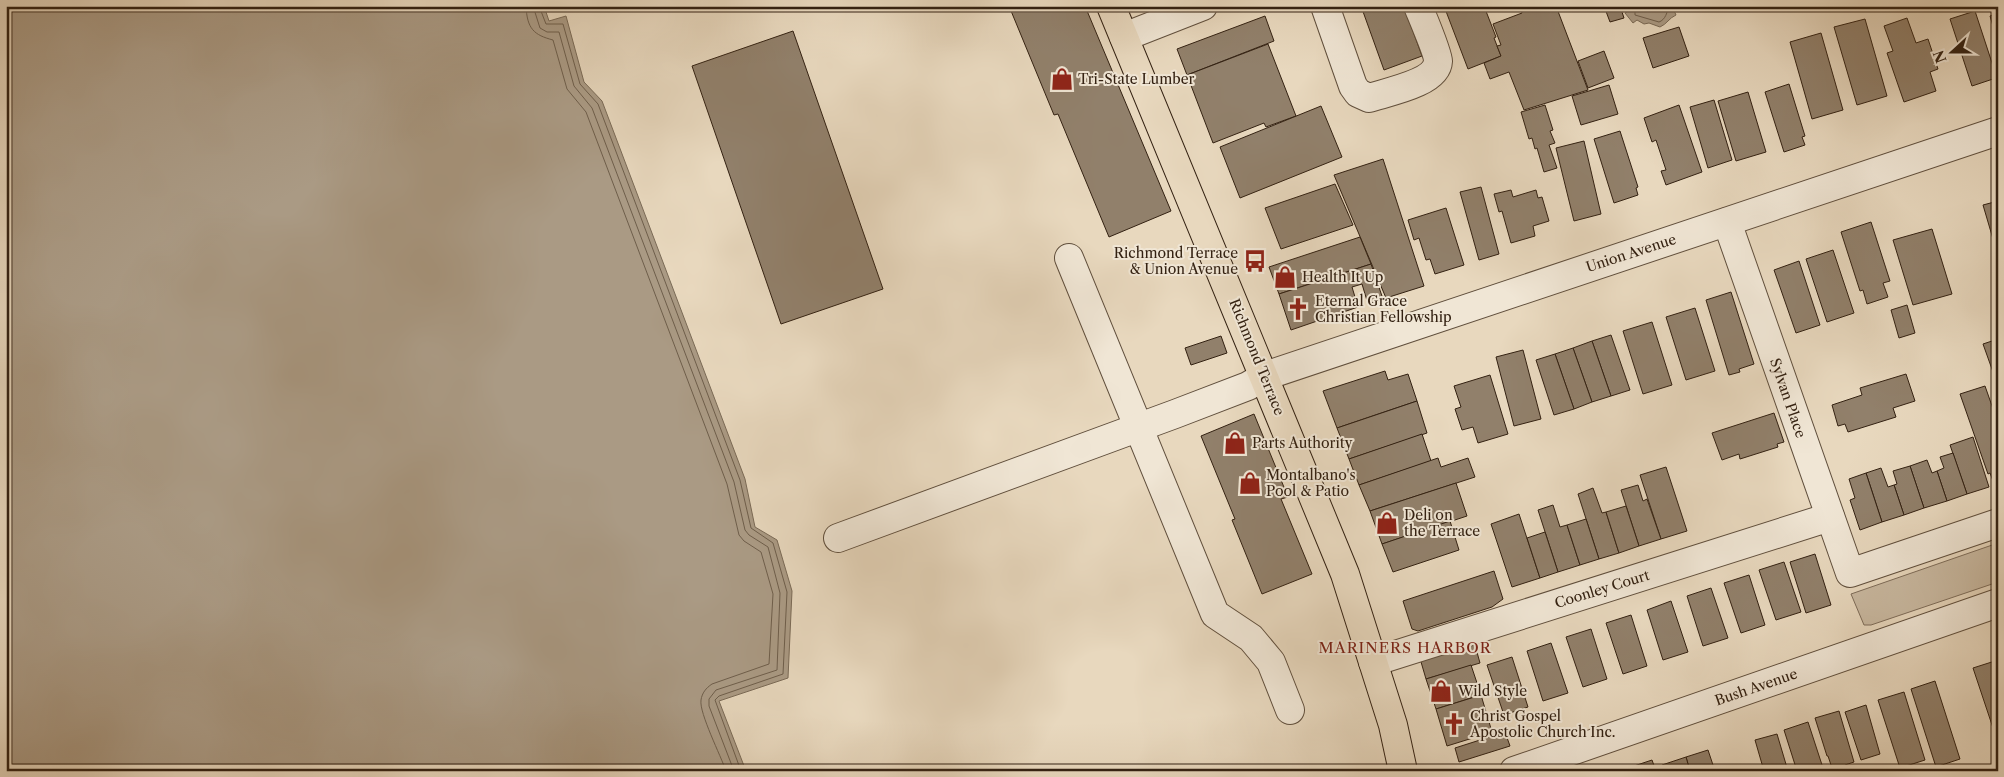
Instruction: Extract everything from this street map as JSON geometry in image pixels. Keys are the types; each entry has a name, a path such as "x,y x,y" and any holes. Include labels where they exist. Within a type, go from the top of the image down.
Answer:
{"main road":[{"name":"Richmond Terrace","path":"1111,6 1346,574 1393,725 1404,771"}],"street":[{"path":"1124,37 1203,6"},
{"path":"1325,6 1353,86 1358,93 1369,98 1425,80 1435,71 1438,60 1418,6"},
{"name":"Union Avenue","path":"838,538 1138,428 1248,386 1265,376 1998,131"},
{"name":"Sylvan Place","path":"1727,222 1850,574 1998,523"},
{"path":"1069,258 1215,614 1251,638 1271,662 1290,710"},
{"name":"Coonley Court","path":"1373,662 1830,517"},
{"name":"Bush Avenue","path":"1514,771 1998,603"}],"shaded area":[{"path":"1998,543 1998,582 1871,625 1864,625 1851,594"}],"water":[{"path":"6,6 544,6 549,21 566,16 584,82 602,101 745,479 755,527 777,540 792,591 788,678 719,701 746,771 6,771"},
{"path":"1630,6 1672,6 1676,15 1660,27 1649,23 1644,24 1637,20 1633,23 1625,13 1630,10"}],"building":[{"path":"1009,6 1085,6 1171,211 1109,237 1058,114 1054,115"},
{"path":"1361,6 1404,6 1422,56 1384,70"},
{"path":"1444,6 1484,6 1501,56 1468,69"},
{"path":"1520,6 1556,6 1588,90 1524,110 1509,72 1490,79 1484,63 1501,56 1497,46 1501,45 1493,24 1522,13"},
{"path":"1604,6 1620,6 1624,18 1610,22"},
{"path":"1975,11 1996,78 1972,86 1950,19"},
{"path":"1998,13 1998,43 1990,16"},
{"path":"1265,16 1274,41 1187,75 1177,49"},
{"path":"1907,18 1916,43 1928,39 1938,69 1930,72 1936,91 1904,102 1887,53 1893,51 1884,26"},
{"path":"1865,19 1887,96 1857,105 1834,27"},
{"path":"1679,27 1689,56 1653,68 1643,38"},
{"path":"793,31 883,289 781,324 692,66"},
{"path":"1821,33 1843,110 1812,119 1790,42"},
{"path":"1268,44 1296,116 1266,127 1264,123 1213,143 1187,75"},
{"path":"1604,51 1614,78 1588,88 1578,61"},
{"path":"1789,84 1805,136 1802,137 1805,145 1784,152 1765,92"},
{"path":"1609,85 1618,114 1581,125 1572,96"},
{"path":"1748,92 1766,152 1736,161 1718,101"},
{"path":"1714,100 1732,160 1708,168 1690,107"},
{"path":"1545,105 1553,130 1550,131 1555,143 1549,145 1557,168 1544,172 1537,148 1535,149 1532,138 1529,139 1521,112"},
{"path":"1679,105 1702,172 1666,185 1661,171 1666,170 1656,140 1652,142 1644,118"},
{"path":"1321,106 1342,157 1240,198 1220,147"},
{"path":"1620,131 1638,187 1636,188 1638,195 1614,203 1594,139"},
{"path":"1584,141 1601,214 1574,221 1556,148"},
{"path":"1383,159 1424,286 1386,298 1334,175"},
{"path":"1335,184 1353,225 1281,249 1265,208"},
{"path":"1481,187 1499,254 1479,260 1460,192"},
{"path":"1511,190 1513,197 1536,190 1538,198 1542,197 1549,221 1533,226 1535,236 1511,243 1502,211 1499,212 1494,194"},
{"path":"1998,201 1998,256 1983,205"},
{"path":"1446,208 1464,265 1435,274 1430,259 1426,260 1419,238 1414,240 1408,220"},
{"path":"1871,222 1890,281 1883,283 1888,297 1867,304 1863,290 1860,291 1841,232"},
{"path":"1932,229 1952,294 1913,305 1893,240"},
{"path":"1360,237 1371,264 1279,294 1269,267"},
{"path":"1833,250 1854,313 1827,322 1806,259"},
{"path":"1799,261 1820,325 1796,333 1774,270"},
{"path":"1371,264 1383,299 1368,304 1362,284 1352,287 1358,307 1291,330 1279,294"},
{"path":"1731,292 1754,364 1739,369 1740,372 1729,375 1706,300"},
{"path":"1907,305 1915,333 1899,338 1891,310"},
{"path":"1695,308 1715,371 1686,380 1666,317"},
{"path":"1652,322 1672,385 1643,394 1623,331"},
{"path":"1611,335 1630,390 1611,396 1592,341"},
{"path":"1221,336 1227,353 1191,365 1185,348"},
{"path":"1998,339 1998,370 1993,372 1983,344"},
{"path":"1592,341 1611,396 1592,402 1573,348"},
{"path":"1573,348 1592,402 1574,409 1555,354"},
{"path":"1523,350 1541,419 1514,426 1496,357"},
{"path":"1555,354 1574,409 1554,415 1536,360"},
{"path":"1385,371 1388,380 1408,374 1417,401 1337,428 1323,391"},
{"path":"1906,374 1915,401 1893,408 1896,417 1848,432 1845,424 1838,426 1832,405 1862,395 1860,388"},
{"path":"1490,375 1508,434 1478,443 1473,427 1462,430 1455,409 1461,407 1454,386"},
{"path":"1985,386 1998,423 1998,480 1993,481 1990,473 1988,474 1960,394"},
{"path":"1417,401 1427,433 1349,459 1337,428"},
{"path":"1774,413 1784,442 1777,444 1778,447 1740,459 1739,454 1722,460 1712,433"},
{"path":"1254,414 1288,497 1281,499 1312,574 1262,594 1232,520 1235,519 1201,436"},
{"path":"1422,434 1431,461 1359,485 1349,459"},
{"path":"1973,437 1989,487 1967,494 1950,445"},
{"path":"1953,453 1967,494 1947,501 1937,471 1944,468 1940,457"},
{"path":"1438,458 1441,467 1468,458 1475,477 1370,511 1359,485"},
{"path":"1927,460 1932,473 1937,471 1947,501 1924,508 1910,466"},
{"path":"1910,466 1924,508 1904,515 1894,485 1897,484 1893,471"},
{"path":"1666,467 1687,531 1661,539 1640,475"},
{"path":"1881,468 1888,487 1894,485 1904,515 1882,522 1866,473"},
{"path":"1866,473 1882,522 1860,530 1850,500 1855,498 1849,479"},
{"path":"1456,483 1467,516 1382,544 1370,511"},
{"path":"1638,485 1643,501 1647,499 1661,539 1639,546 1621,490"},
{"path":"1593,488 1602,513 1606,512 1619,553 1599,559 1578,494"},
{"path":"1553,505 1560,527 1567,525 1580,565 1558,572 1538,510"},
{"path":"1626,506 1639,546 1619,553 1606,512"},
{"path":"1519,514 1540,578 1512,587 1491,524"},
{"path":"1586,519 1599,559 1580,565 1567,525"},
{"path":"1450,521 1459,550 1393,572 1382,544"},
{"path":"1545,532 1558,572 1540,578 1527,538"},
{"path":"1815,554 1831,605 1806,613 1790,562"},
{"path":"1784,562 1801,612 1776,620 1759,570"},
{"path":"1494,571 1503,599 1492,607 1418,631 1412,629 1403,601"},
{"path":"1749,575 1765,625 1741,633 1724,583"},
{"path":"1711,588 1728,638 1703,646 1687,596"},
{"path":"1671,601 1688,652 1663,660 1647,610"},
{"path":"1631,615 1647,666 1623,674 1606,623"},
{"path":"1591,629 1607,679 1583,687 1566,637"},
{"path":"1473,638 1480,663 1426,679 1419,655"},
{"path":"1551,643 1568,693 1543,701 1527,651"},
{"path":"1512,657 1528,707 1504,715 1487,665"},
{"path":"1998,660 1998,730 1994,731 1973,668"},
{"path":"1471,665 1481,695 1436,709 1426,679"},
{"path":"1935,681 1960,759 1936,767 1911,689"},
{"path":"1904,692 1925,760 1900,768 1878,700"},
{"path":"1481,695 1492,732 1447,746 1436,709"},
{"path":"1866,705 1880,754 1861,760 1845,712"},
{"path":"1839,711 1854,762 1845,765 1847,771 1833,771 1815,718"},
{"path":"1808,722 1824,771 1797,771 1784,730"},
{"path":"1505,732 1510,746 1459,762 1455,748"},
{"path":"1777,734 1788,771 1764,771 1755,740"},
{"path":"1708,750 1715,771 1690,771 1686,757"},
{"path":"1686,757 1690,771 1664,771 1662,765"},
{"path":"1652,760 1656,771 1619,771"}],"place":[{"name":"Tri-State Lumber","path":"1062,79"},
{"name":"Richmond Terrace & Union Avenue","path":"1255,261"},
{"name":"Health It Up","path":"1285,277"},
{"name":"Eternal Grace Christian Fellowship","path":"1298,309"},
{"name":"Parts Authority","path":"1235,443"},
{"name":"Montalbano's Pool & Patio","path":"1250,483"},
{"name":"Deli on the Terrace","path":"1387,523"},
{"name":"Wild Style","path":"1441,691"},
{"name":"Christ Gospel Apostolic Church Inc.","path":"1454,724"}],"district":[{"name":"MARINERS HARBOR","path":"1405,648"}]}
